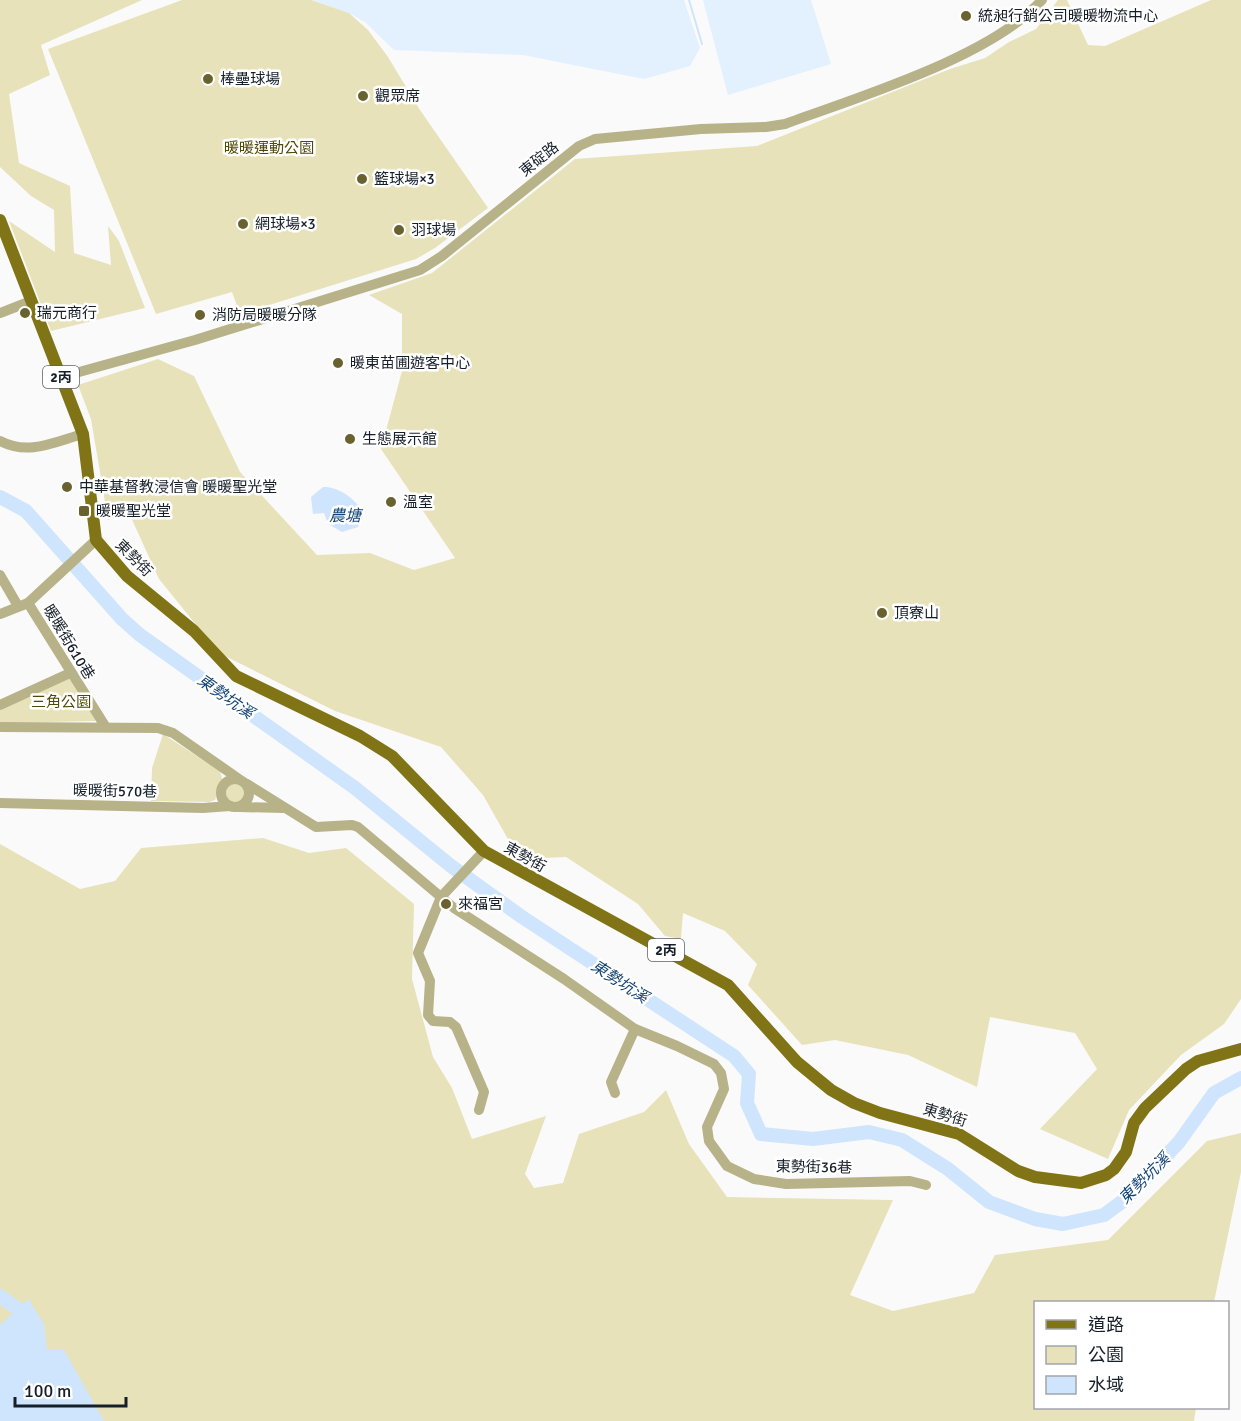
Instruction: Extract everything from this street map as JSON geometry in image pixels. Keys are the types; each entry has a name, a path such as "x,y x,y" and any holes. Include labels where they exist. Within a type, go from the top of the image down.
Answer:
{"main road":[{"name":"東勢街","path":"0,220 83,434 93,544 127,576 194,631 236,676 360,736 393,756 480,855 728,985 809,1074 854,1103 897,1119 959,1134 1018,1171 1035,1177 1081,1183 1107,1175 1114,1170 1126,1152 1134,1123 1169,1084 1198,1061 1241,1049"}],"street":[{"name":"東碇路","path":"61,377 195,340 420,270 442,256 579,146 595,138 701,129 766,128 785,124 949,60 1029,15 1042,0"},
{"path":"0,314 31,301"},
{"path":"0,441 26,450 83,434"},
{"path":"0,614 23,604 56,580 93,544"},
{"name":"暖暖街610巷","path":"0,575 23,604 105,726"},
{"path":"0,705 70,673"},
{"path":"0,727 105,726 158,728 173,733 243,782 316,827 352,825 358,827 444,894"},
{"path":"230,780 243,782 249,797 234,806 221,795 223,786 230,780"},
{"name":"暖暖街570巷","path":"0,803 284,808"},
{"path":"479,1110 484,1092 456,1027 450,1022 433,1021 428,1015 430,981 418,953 444,894 480,855"},
{"name":"東勢街36巷","path":"444,894 635,1029 704,1057 721,1072 724,1089 707,1127 709,1141 727,1166 754,1179 786,1184 910,1181 926,1185"},
{"path":"615,1093 611,1082 635,1029"}],"shaded area":[{"path":"311,0 684,0 700,48 690,66 644,79 523,55 394,50 366,23 349,13"},
{"path":"703,0 811,0 831,64 728,95"}],"green space":[{"path":"0,0 142,0 41,45 50,75 9,94 19,163 70,186 74,253 111,265 108,226 119,241 145,308 51,331 9,221 55,252 54,210 31,196 0,167"},
{"name":"暖暖運動公園","path":"182,0 311,0 349,13 368,30 388,57 420,110 488,208 435,248 416,259 240,314 232,292 156,314 48,49"},
{"path":"1058,0 1067,0 1088,45 1105,46 1211,0 1241,0 1241,999 1224,1024 1181,1055 1129,1110 1108,1159 1040,1129 1097,1069 1075,1033 990,1017 977,1087 908,1055 835,1040 802,1045 748,985 757,964 725,931 683,913 681,939 665,936 638,904 566,857 543,858 509,841 483,795 441,747 335,711 219,653 159,579 129,513 108,520 91,419 78,385 158,359 194,376 240,472 317,555 370,553 414,570 455,558 381,449 402,371 402,314 369,295 432,273 575,159 757,146 950,69 985,58 1009,42 1036,29"},
{"name":"三角公園","path":"69,678 96,721 0,723 0,709"},
{"path":"163,734 220,771 222,778 215,800 209,802 151,801 152,768"},
{"path":"236,783 243,786 246,793 243,800 236,803 229,800 226,793 229,786"},
{"path":"263,838 309,853 346,848 414,904 412,979 433,1057 452,1088 472,1139 546,1116 525,1174 534,1188 563,1183 579,1134 644,1112 666,1090 689,1144 727,1197 893,1200 850,1295 893,1311 974,1293 995,1255 1108,1240 1207,1141 1241,1133 1241,1172 1214,1301 1034,1301 1034,1409 1196,1409 1194,1421 0,1421 0,844 80,889 115,881 141,848"}],"water":[{"name":"農塘","path":"323,487 342,492 358,505 363,517 358,527 342,532 328,524 324,513 313,514 311,497"},
{"path":"28,1299 44,1324 47,1350 64,1350 104,1421 0,1421 0,1325"}],"waterway":[{"path":"689,0 702,44"},
{"name":"東勢坑溪","path":"0,497 26,511 122,619 140,635 355,788 451,866 522,917 734,1056 749,1074 747,1103 761,1134 813,1139 869,1132 902,1140 948,1169 989,1202 1035,1219 1063,1224 1104,1215 1127,1198 1179,1142 1214,1093 1241,1078"},
{"path":"0,1296 18,1309"}],"place":[{"name":"統昶行銷公司暖暖物流中心","path":"966,16"},
{"name":"棒壘球場","path":"208,79"},
{"name":"觀眾席","path":"363,96"},
{"name":"籃球場×3","path":"362,179"},
{"name":"網球場×3","path":"243,224"},
{"name":"羽球場","path":"399,230"},
{"name":"瑞元商行","path":"25,313"},
{"name":"消防局暖暖分隊","path":"200,315"},
{"name":"暖東苗圃遊客中心","path":"338,363"},
{"name":"生態展示館","path":"350,439"},
{"name":"中華基督教浸信會 暖暖聖光堂","path":"67,487"},
{"name":"溫室","path":"391,502"},
{"name":"暖暖聖光堂","path":"84,511"},
{"name":"頂寮山","path":"882,613"},
{"name":"來福宮","path":"446,904"}]}
